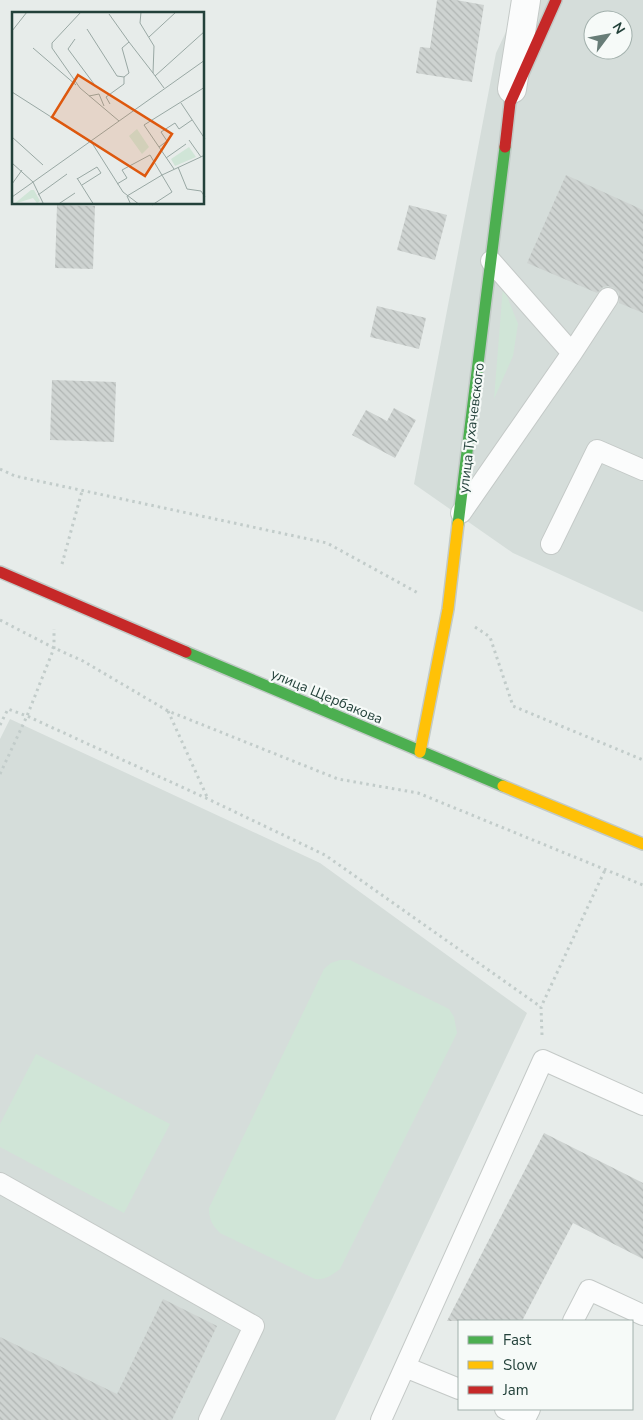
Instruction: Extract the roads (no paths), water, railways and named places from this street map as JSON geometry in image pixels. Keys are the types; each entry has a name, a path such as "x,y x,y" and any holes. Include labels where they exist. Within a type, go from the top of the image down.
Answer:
{"street":[{"name":"улица Тухачевского","path":"420,752 448,609 510,103 526,0"},
{"name":"улица Тухачевского","path":"510,103 556,0"},
{"name":"улица Щербакова","path":"0,572 420,752 643,844"}],"lane":[{"path":"491,261 572,353"},
{"path":"460,515 608,298"},
{"path":"551,544 597,450 643,470"},
{"path":"381,1420 543,1060 643,1105"},
{"path":"0,1184 254,1326 209,1420"},
{"path":"574,1320 589,1290 643,1315"},
{"path":"406,1367 458,1389"},
{"path":"508,1410 526,1417 530,1410"}]}
